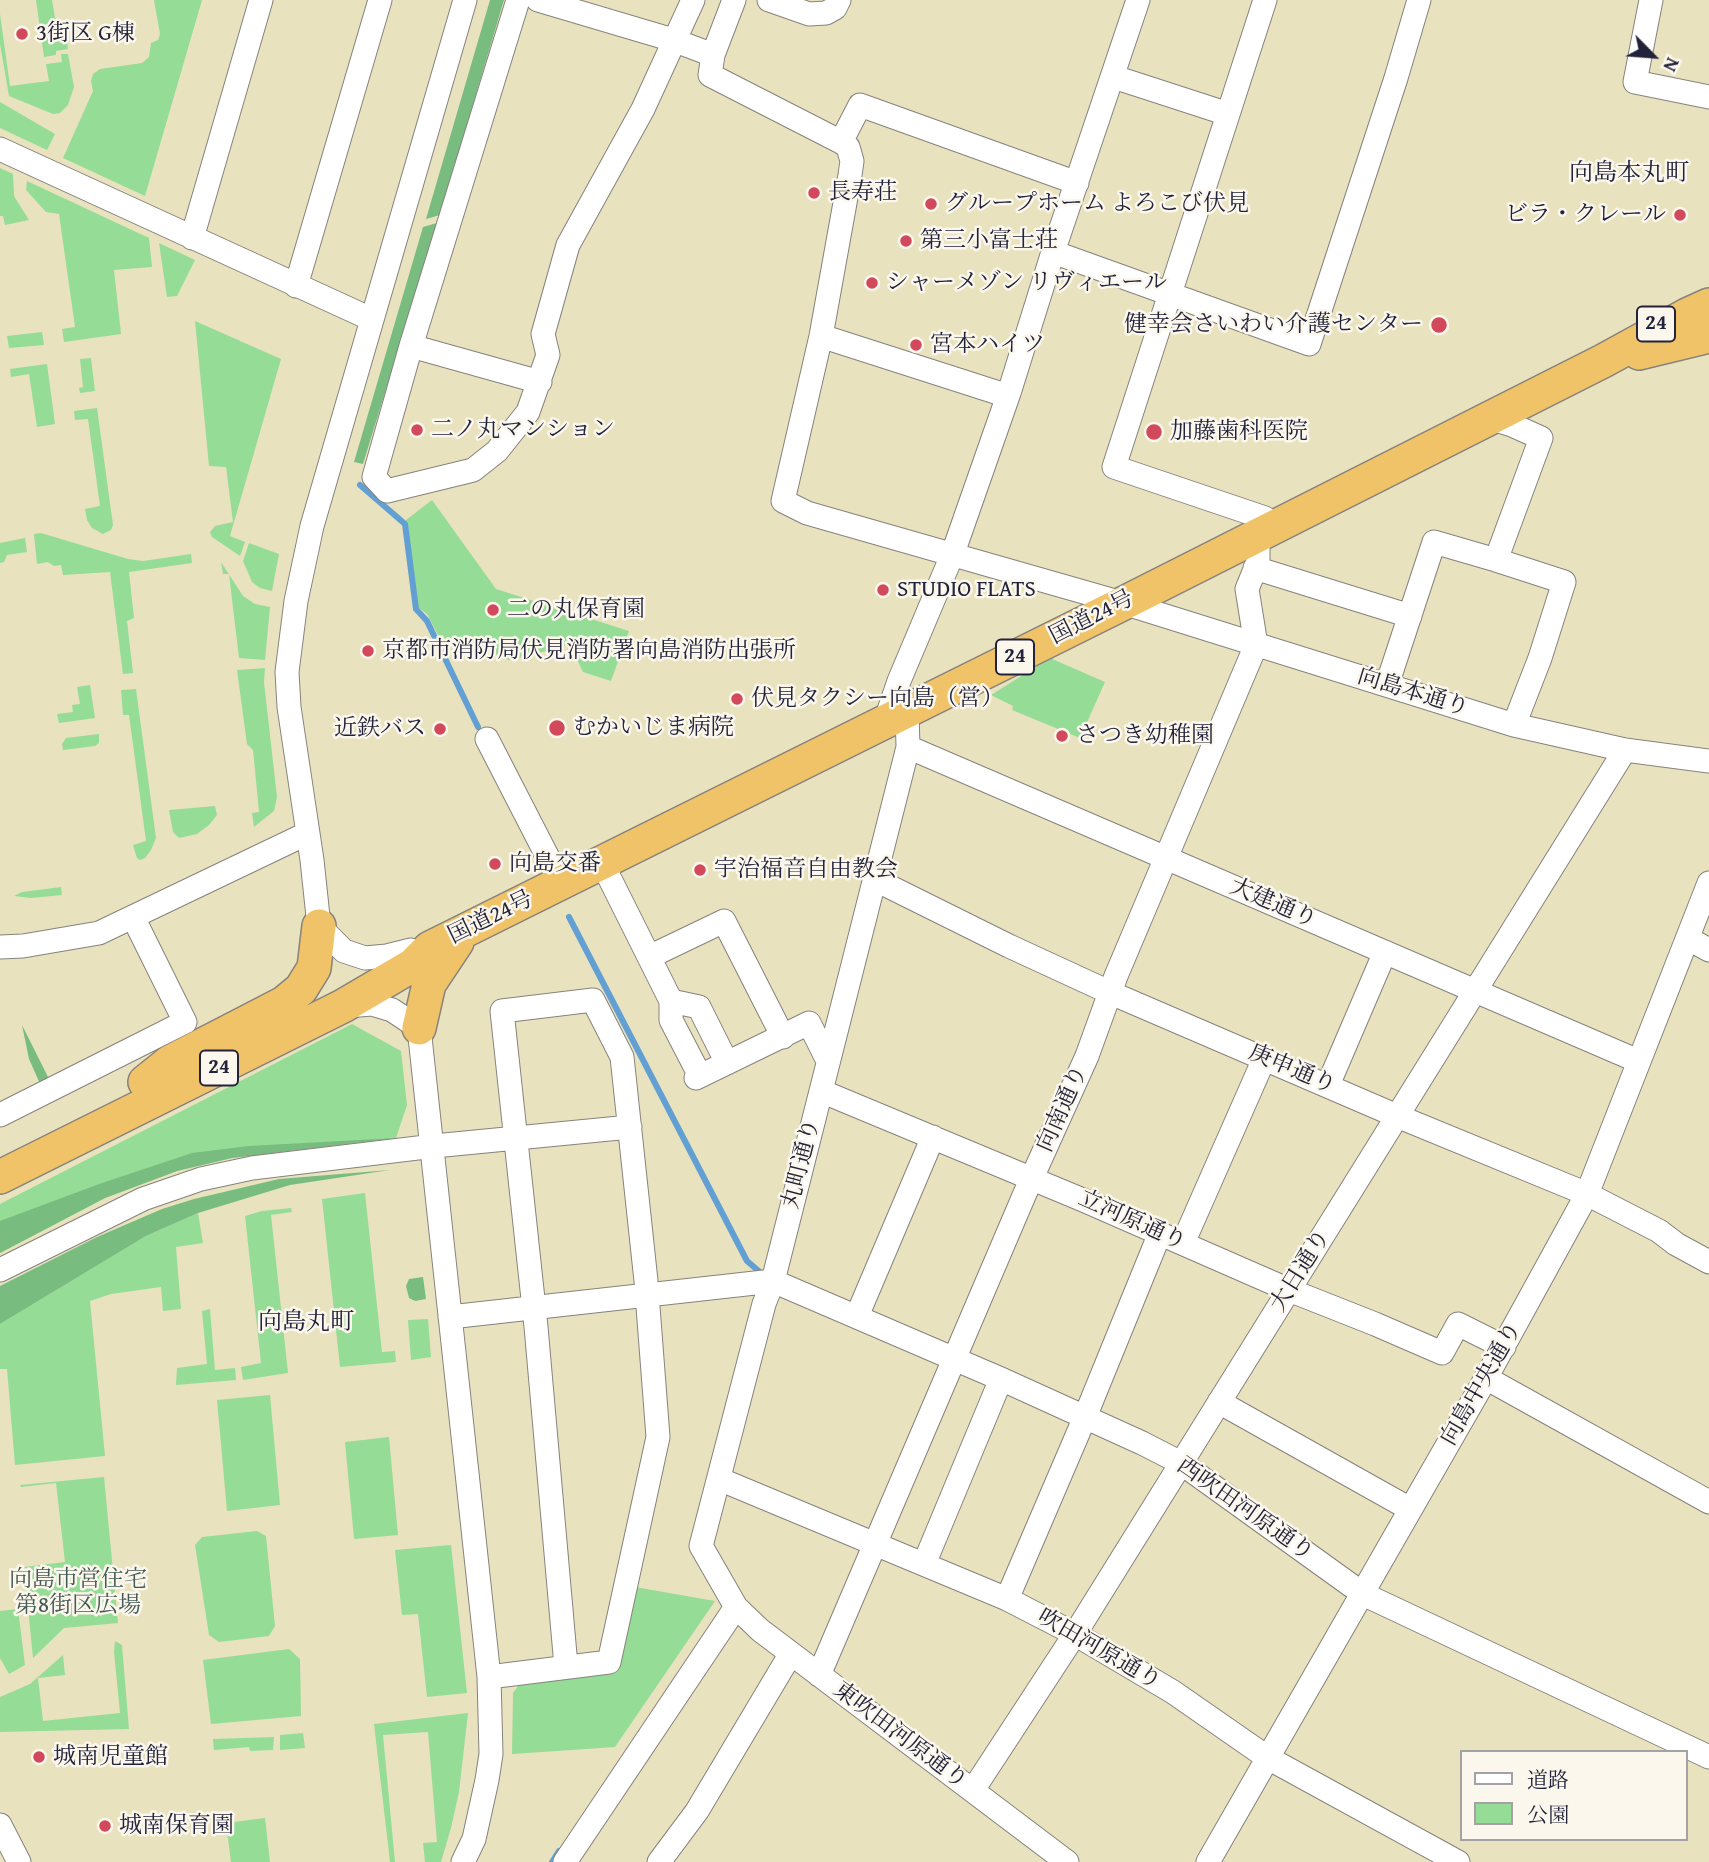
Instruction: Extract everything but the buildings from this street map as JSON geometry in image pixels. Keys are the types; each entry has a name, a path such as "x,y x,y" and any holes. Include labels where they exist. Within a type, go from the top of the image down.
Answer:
{"highway":[{"name":"国道24号","path":"1603,361 1709,287"},
{"name":"国道24号","path":"0,1153 602,863 1122,604 1709,305"},
{"name":"国道24号","path":"1603,361 1709,321"},
{"name":"国道24号","path":"1603,361 1709,336"},
{"name":"24","path":"145,1082 170,1062 284,1003 301,989 314,968 319,926"},
{"path":"419,1028 429,984 464,931"},
{"name":"国道24号","path":"0,1177 342,1006 413,965 421,949"}],"street":[{"path":"192,238 261,0"},
{"path":"296,286 380,0"},
{"path":"421,949 365,958 344,950 319,926 289,708 287,672 300,578 312,526 465,0"},
{"path":"518,0 373,477 387,491 473,470 497,452 528,412 548,355 543,334 568,245 643,109 693,0"},
{"path":"538,0 673,40 713,55"},
{"path":"734,0 713,55 710,75 841,142 848,147 852,160 821,337 1008,396"},
{"path":"769,0 809,14 826,13 835,8 839,0"},
{"path":"896,716 899,681 953,553 1008,396 1053,252 1138,0"},
{"path":"1256,645 1247,589 1258,562 1265,518 1114,467 1265,0"},
{"path":"1053,252 1309,344 1419,0"},
{"path":"1651,0 1635,82 1709,97"},
{"path":"1114,77 1228,114"},
{"path":"841,142 860,106 1077,183"},
{"path":"0,149 371,319"},
{"name":"向島本通り","path":"821,337 783,501 807,513 953,553 1514,724 1625,750 1709,761"},
{"path":"411,346 540,382"},
{"path":"1490,418 1541,438 1496,560"},
{"path":"1387,685 1434,542 1496,560 1564,582 1540,658 1514,724"},
{"path":"1255,568 1410,616"},
{"name":"向南通り","path":"819,1675 1087,1056 1256,645"},
{"name":"丸町通り","path":"736,1607 701,1546 764,1304 773,1281 908,747 896,716"},
{"path":"487,740 561,883"},
{"name":"大建通り","path":"908,747 1638,1061"},
{"name":"大日通り","path":"973,1790 1075,1634 1625,750"},
{"path":"0,947 23,946 99,933 308,833"},
{"path":"602,863 671,1001 671,1020 698,1077 809,1023 828,1061"},
{"name":"庚申通り","path":"874,880 1111,993 1587,1194 1659,1231 1709,1262"},
{"name":"向島中央通り","path":"1208,1862 1504,1347 1587,1194 1709,883"},
{"path":"0,1115 185,1022 133,917"},
{"path":"649,957 724,921 782,1037"},
{"path":"1689,939 1709,950"},
{"path":"1328,1085 1385,952"},
{"path":"489,1677 609,1662 658,1437 647,1295 622,1057 593,1000 502,1011 534,1308 566,1666"},
{"path":"671,1001 699,1007 727,1063"},
{"path":"342,1006 372,1004 392,1010 419,1028 434,1146 489,1677 491,1754 485,1798 478,1825 463,1862"},
{"path":"1182,1243 1264,1059"},
{"name":"立河原通り","path":"821,1091 1442,1353 1458,1324 1504,1347"},
{"path":"0,1270 143,1199 201,1179 252,1168 434,1146 630,1127"},
{"path":"856,1317 933,1137"},
{"path":"1007,1599 1086,1417 1160,1233"},
{"path":"450,1317 773,1281"},
{"name":"西吹田河原通り","path":"773,1281 1001,1379 1181,1463 1363,1594 1709,1757"},
{"path":"1486,1378 1709,1502"},
{"path":"924,1563 1001,1379"},
{"path":"1219,1402 1410,1509"},
{"name":"吹田河原通り","path":"719,1479 1007,1599 1075,1634 1173,1692 1268,1758 1458,1862"},
{"path":"565,1862 736,1607"},
{"name":"東吹田河原通り","path":"736,1607 790,1655 1067,1862"},
{"path":"659,1862 697,1811 790,1655"},
{"path":"0,1825 19,1862"}],"green space":[{"path":"36,0 52,0 59,41 67,40 68,49 56,51 56,55 44,57"},
{"path":"154,0 202,0 145,196 63,158 93,91 93,74 100,69 142,63 149,57 151,43 158,40 160,34"},
{"path":"490,0 504,0 440,215 426,219"},
{"path":"0,14 10,86 49,81 46,64 62,62 61,54 68,54 74,87 68,105 60,113 53,114 9,96 0,44"},
{"path":"0,102 55,134 47,150 0,128"},
{"path":"0,168 13,174 14,196 29,220 5,225 3,216 0,216"},
{"path":"27,181 149,238 152,267 114,270 121,334 64,342 62,329 75,327 59,214 46,212 26,190"},
{"path":"437,223 363,464 354,462 423,227"},
{"path":"159,243 195,260 177,296 167,297"},
{"path":"195,321 281,359 230,536 245,542 240,556 212,537 210,532 215,526 233,522 226,467 209,466"},
{"path":"42,332 44,345 9,348 7,336"},
{"path":"91,358 95,391 80,393 79,388 83,387 80,359"},
{"path":"47,364 55,424 37,427 29,374 11,377 10,369"},
{"path":"97,408 113,525 111,530 103,534 92,528 87,520 85,509 100,506 88,419 75,420 74,411"},
{"name":"二の丸保育園","path":"432,500 496,589 629,631 611,681 583,672 569,642 563,647 510,660 501,658 480,641 468,636 445,648 427,614 418,607 406,520"},
{"path":"41,533 128,559 143,561 191,554 192,563 129,572 134,618 127,621 133,673 123,674 110,572 63,575 61,565 54,566 48,562 37,564 34,534"},
{"path":"25,538 27,552 7,555 4,562 0,563 0,543"},
{"path":"249,543 279,554 272,591 260,588 252,582 243,561"},
{"path":"221,562 229,574 223,574"},
{"path":"229,574 243,596 255,604 270,607 265,660 239,658"},
{"path":"1050,658 1105,682 1080,738 1012,710 1013,706 991,695"},
{"path":"265,668 264,682 277,797 274,811 254,827 252,813 259,812 253,750 247,744 237,670"},
{"path":"90,685 95,718 59,723 57,714 73,712 72,705 80,704 77,687"},
{"path":"136,689 156,838 151,850 140,860 133,845 146,841 129,715 123,715 121,690"},
{"path":"99,734 99,743 95,746 63,750 62,744 66,738"},
{"path":"215,806 217,815 197,834 179,838 173,832 169,810"},
{"path":"61,887 62,895 31,898 14,896 22,892"},
{"path":"352,1024 401,1051 407,1105 396,1138 232,1158 177,1171 105,1198 0,1253 0,1204"},
{"path":"22,1025 50,1081 41,1086 29,1059"},
{"path":"396,1138 232,1158 177,1171 105,1198 0,1253 0,1221 192,1153 249,1146"},
{"path":"390,1170 290,1185 198,1213 146,1236 0,1324 0,1286 97,1237 162,1209 279,1179"},
{"path":"365,1193 382,1352 395,1351 396,1362 340,1367 322,1199"},
{"path":"291,1208 292,1212 271,1215 288,1373 243,1380 241,1367 261,1363 245,1216"},
{"path":"198,1213 203,1243 176,1247 181,1309 163,1311 161,1287 111,1294 90,1301 105,1456 15,1465 7,1369 0,1369 0,1324 146,1236"},
{"path":"423,1277 426,1299 415,1301 409,1298 406,1286 409,1279"},
{"path":"210,1309 215,1370 235,1368 236,1380 176,1385 177,1368 207,1364 202,1311"},
{"path":"428,1319 431,1357 411,1360 408,1320"},
{"path":"270,1395 280,1505 227,1511 217,1400"},
{"path":"389,1437 398,1535 354,1539 345,1442"},
{"name":"向島市営住宅 第8街区広場","path":"104,1477 118,1623 64,1628 33,1658 24,1567 65,1562 56,1483 20,1485"},
{"path":"257,1531 266,1536 275,1626 269,1636 219,1642 209,1635 195,1545 202,1537"},
{"path":"451,1545 467,1693 427,1697 418,1614 402,1615 395,1550"},
{"path":"635,1587 715,1601 615,1747 512,1754 513,1693 521,1682 615,1672"},
{"path":"18,1609 25,1665 9,1674 0,1658 0,1611"},
{"path":"115,1641 122,1645 129,1729 0,1732 0,1697 30,1684 63,1655 65,1675 38,1678 43,1721 120,1713"},
{"path":"289,1649 300,1659 301,1716 211,1724 203,1660"},
{"path":"468,1713 459,1792 441,1862 425,1862 423,1843 437,1842 428,1732 383,1735 395,1862 390,1862 374,1724"},
{"path":"303,1733 305,1748 280,1750 280,1735"},
{"path":"274,1737 273,1750 250,1751 249,1747 214,1750 213,1739"},
{"path":"265,1818 270,1862 231,1862 226,1823"}],"waterway":[{"path":"360,485 405,524 416,609 427,621 478,727"},
{"path":"569,917 747,1261 761,1273"},
{"path":"552,1862 559,1851"}],"place":[{"name":"3街区 G棟","path":"22,34"},
{"name":"長寿荘","path":"814,193"},
{"name":"グループホーム よろこび伏見","path":"931,204"},
{"name":"ビラ・クレール","path":"1680,215"},
{"name":"第三小富士荘","path":"906,241"},
{"name":"シャーメゾン リヴィエール","path":"872,283"},
{"name":"健幸会さいわい介護センター","path":"1439,325"},
{"name":"宮本ハイツ","path":"916,345"},
{"name":"二ノ丸マンション","path":"417,430"},
{"name":"加藤歯科医院","path":"1154,432"},
{"name":"STUDIO FLATS","path":"883,590"},
{"name":"二の丸保育園","path":"493,610"},
{"name":"京都市消防局伏見消防署向島消防出張所","path":"368,651"},
{"name":"伏見タクシー向島（営）","path":"737,699"},
{"name":"むかいじま病院","path":"557,728"},
{"name":"近鉄バス","path":"440,729"},
{"name":"さつき幼稚園","path":"1062,736"},
{"name":"向島交番","path":"495,864"},
{"name":"宇治福音自由教会","path":"700,870"},
{"name":"城南児童館","path":"39,1757"},
{"name":"城南保育園","path":"105,1826"}],"district":[{"name":"向島本丸町","path":"1629,174"},
{"name":"向島丸町","path":"306,1323"}]}
